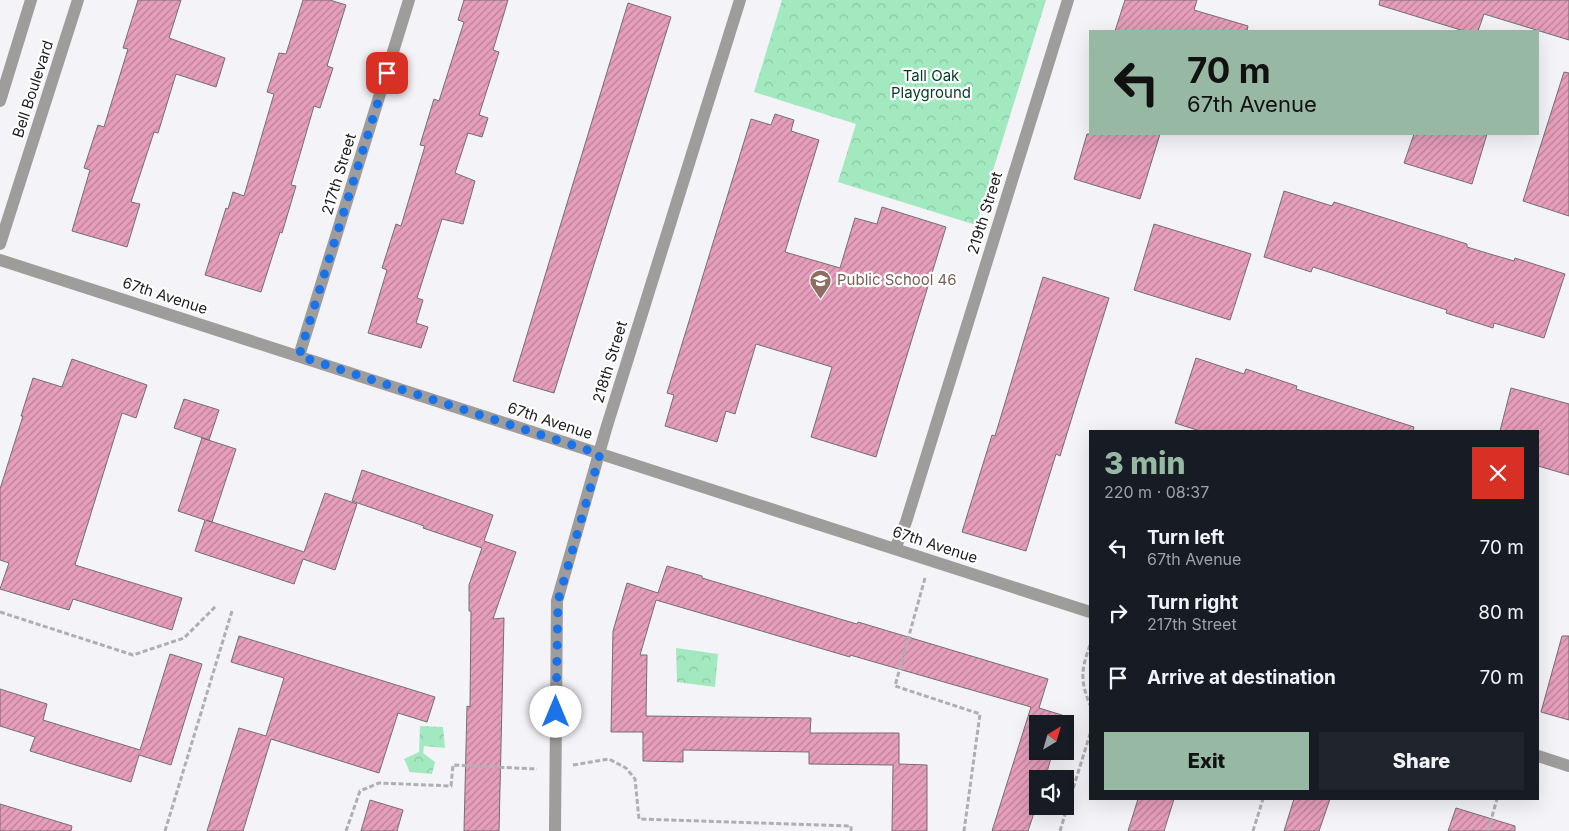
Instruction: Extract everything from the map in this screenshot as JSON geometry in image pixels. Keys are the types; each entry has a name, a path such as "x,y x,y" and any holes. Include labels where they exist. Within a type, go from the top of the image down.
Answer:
{"street":[{"name":"Bell Boulevard","path":"0,101 31,0"},
{"name":"Bell Boulevard","path":"0,244 78,0"},
{"name":"217th Street","path":"299,356 410,0"},
{"name":"218th Street","path":"556,831 558,601 600,454 740,0"},
{"name":"219th Street","path":"895,549 906,522 1068,0"},
{"name":"67th Avenue","path":"0,260 1089,612"},
{"path":"1539,756 1569,766"}],"path":[{"path":"930,560 895,686 980,714 964,831"},
{"path":"0,612 133,655 184,638 216,606"},
{"path":"165,831 232,611"},
{"path":"1089,649 1083,666 1084,690 1089,702"},
{"path":"1060,831 1089,737"},
{"path":"346,831 360,791 378,783 451,786 453,766 528,770 556,768 609,759 626,768 635,779 639,819 851,826 851,831"},
{"path":"1253,831 1263,800"},
{"path":"1488,831 1497,800"}],"green space":[{"name":"Tall Oak Playground","path":"782,0 1046,0 976,225 838,182 856,124 754,92"},
{"path":"676,648 718,654 715,687 677,682"},
{"path":"420,726 443,727 445,748 424,746 423,753 435,762 432,774 410,772 404,759 419,752"}],"building":[{"path":"138,0 181,0 169,38 225,58 216,87 176,74 158,133 154,132 131,202 140,204 127,247 72,231 90,170 84,168 98,125 104,127 128,49 123,48"},
{"path":"303,0 330,0 346,5 327,66 333,68 320,108 314,106 291,185 296,186 261,292 205,275 226,208 228,209 233,192 244,196 274,94 267,92 279,53 286,54"},
{"path":"464,0 508,0 493,50 499,52 479,115 488,118 482,137 468,133 455,173 475,181 463,224 442,219 417,298 423,300 416,323 428,327 421,348 368,333 387,270 382,268 396,224 401,226 425,146 420,145 434,99 439,101 464,22 458,20"},
{"path":"1125,0 1197,0 1194,10 1248,26 1247,30 1115,30"},
{"path":"1380,0 1569,0 1569,40 1484,14 1478,30 1461,30 1379,5"},
{"path":"628,3 671,17 554,393 513,381"},
{"path":"1564,72 1569,73 1569,216 1523,201"},
{"path":"775,114 794,120 791,131 819,140 785,252 840,268 855,218 877,224 882,207 946,227 876,457 811,437 832,367 756,344 735,414 726,411 717,442 665,426 674,395 667,393 751,119 771,125"},
{"path":"1087,134 1160,135 1140,199 1074,179"},
{"path":"1414,135 1487,135 1472,184 1404,163"},
{"path":"1284,191 1332,206 1334,202 1467,244 1467,247 1514,261 1515,258 1565,274 1544,338 1494,323 1493,328 1446,313 1447,310 1313,267 1311,272 1264,257"},
{"path":"1154,224 1251,254 1230,320 1134,290"},
{"path":"1043,277 1109,298 1060,456 1056,454 1026,551 962,532 992,435 995,436"},
{"path":"1196,358 1244,374 1246,369 1297,386 1296,389 1414,427 1413,430 1197,430 1175,423"},
{"path":"72,359 147,385 136,418 122,413 75,565 182,598 172,630 73,599 69,610 0,589 9,563 0,560 0,489 23,416 21,416 33,378 62,387"},
{"path":"1511,388 1569,404 1569,475 1539,466 1539,430 1500,430"},
{"path":"184,399 219,410 209,440 174,428"},
{"path":"202,438 236,449 212,522 304,552 325,493 357,504 335,570 303,559 294,584 195,551 205,520 178,511"},
{"path":"362,470 493,515 484,541 516,552 493,619 504,618 499,831 464,831 467,706 470,707 471,611 469,611 469,585 482,548 352,501"},
{"path":"667,566 857,624 858,622 1048,679 1039,708 1062,715 1029,715 1029,760 1050,760 1048,770 1029,770 1029,815 1033,815 1028,831 992,831 1031,707 850,655 850,657 656,600 640,655 647,655 646,716 811,718 810,733 899,733 899,764 927,765 927,831 892,831 893,765 809,764 809,752 683,750 683,762 643,761 643,732 611,732 613,631 627,583 658,593"},
{"path":"239,636 435,697 427,722 398,713 379,773 271,739 243,831 207,831 239,728 266,736 284,678 231,662"},
{"path":"1562,636 1569,636 1569,720 1541,712"},
{"path":"170,654 202,664 171,765 139,755 131,782 30,751 35,737 0,726 0,689 47,704 43,720 140,750"},
{"path":"370,800 403,810 397,831 361,831"},
{"path":"1138,800 1174,800 1164,831 1128,831"},
{"path":"1294,800 1330,800 1319,831 1284,831"},
{"path":"0,804 72,826 71,831 0,831"},
{"path":"1456,808 1515,826 1515,831 1448,831"}],"place":[{"name":"Public School 46","path":"821,299"}],"route":[{"path":"387,73 299,356 600,454 558,601 556,712"}]}
